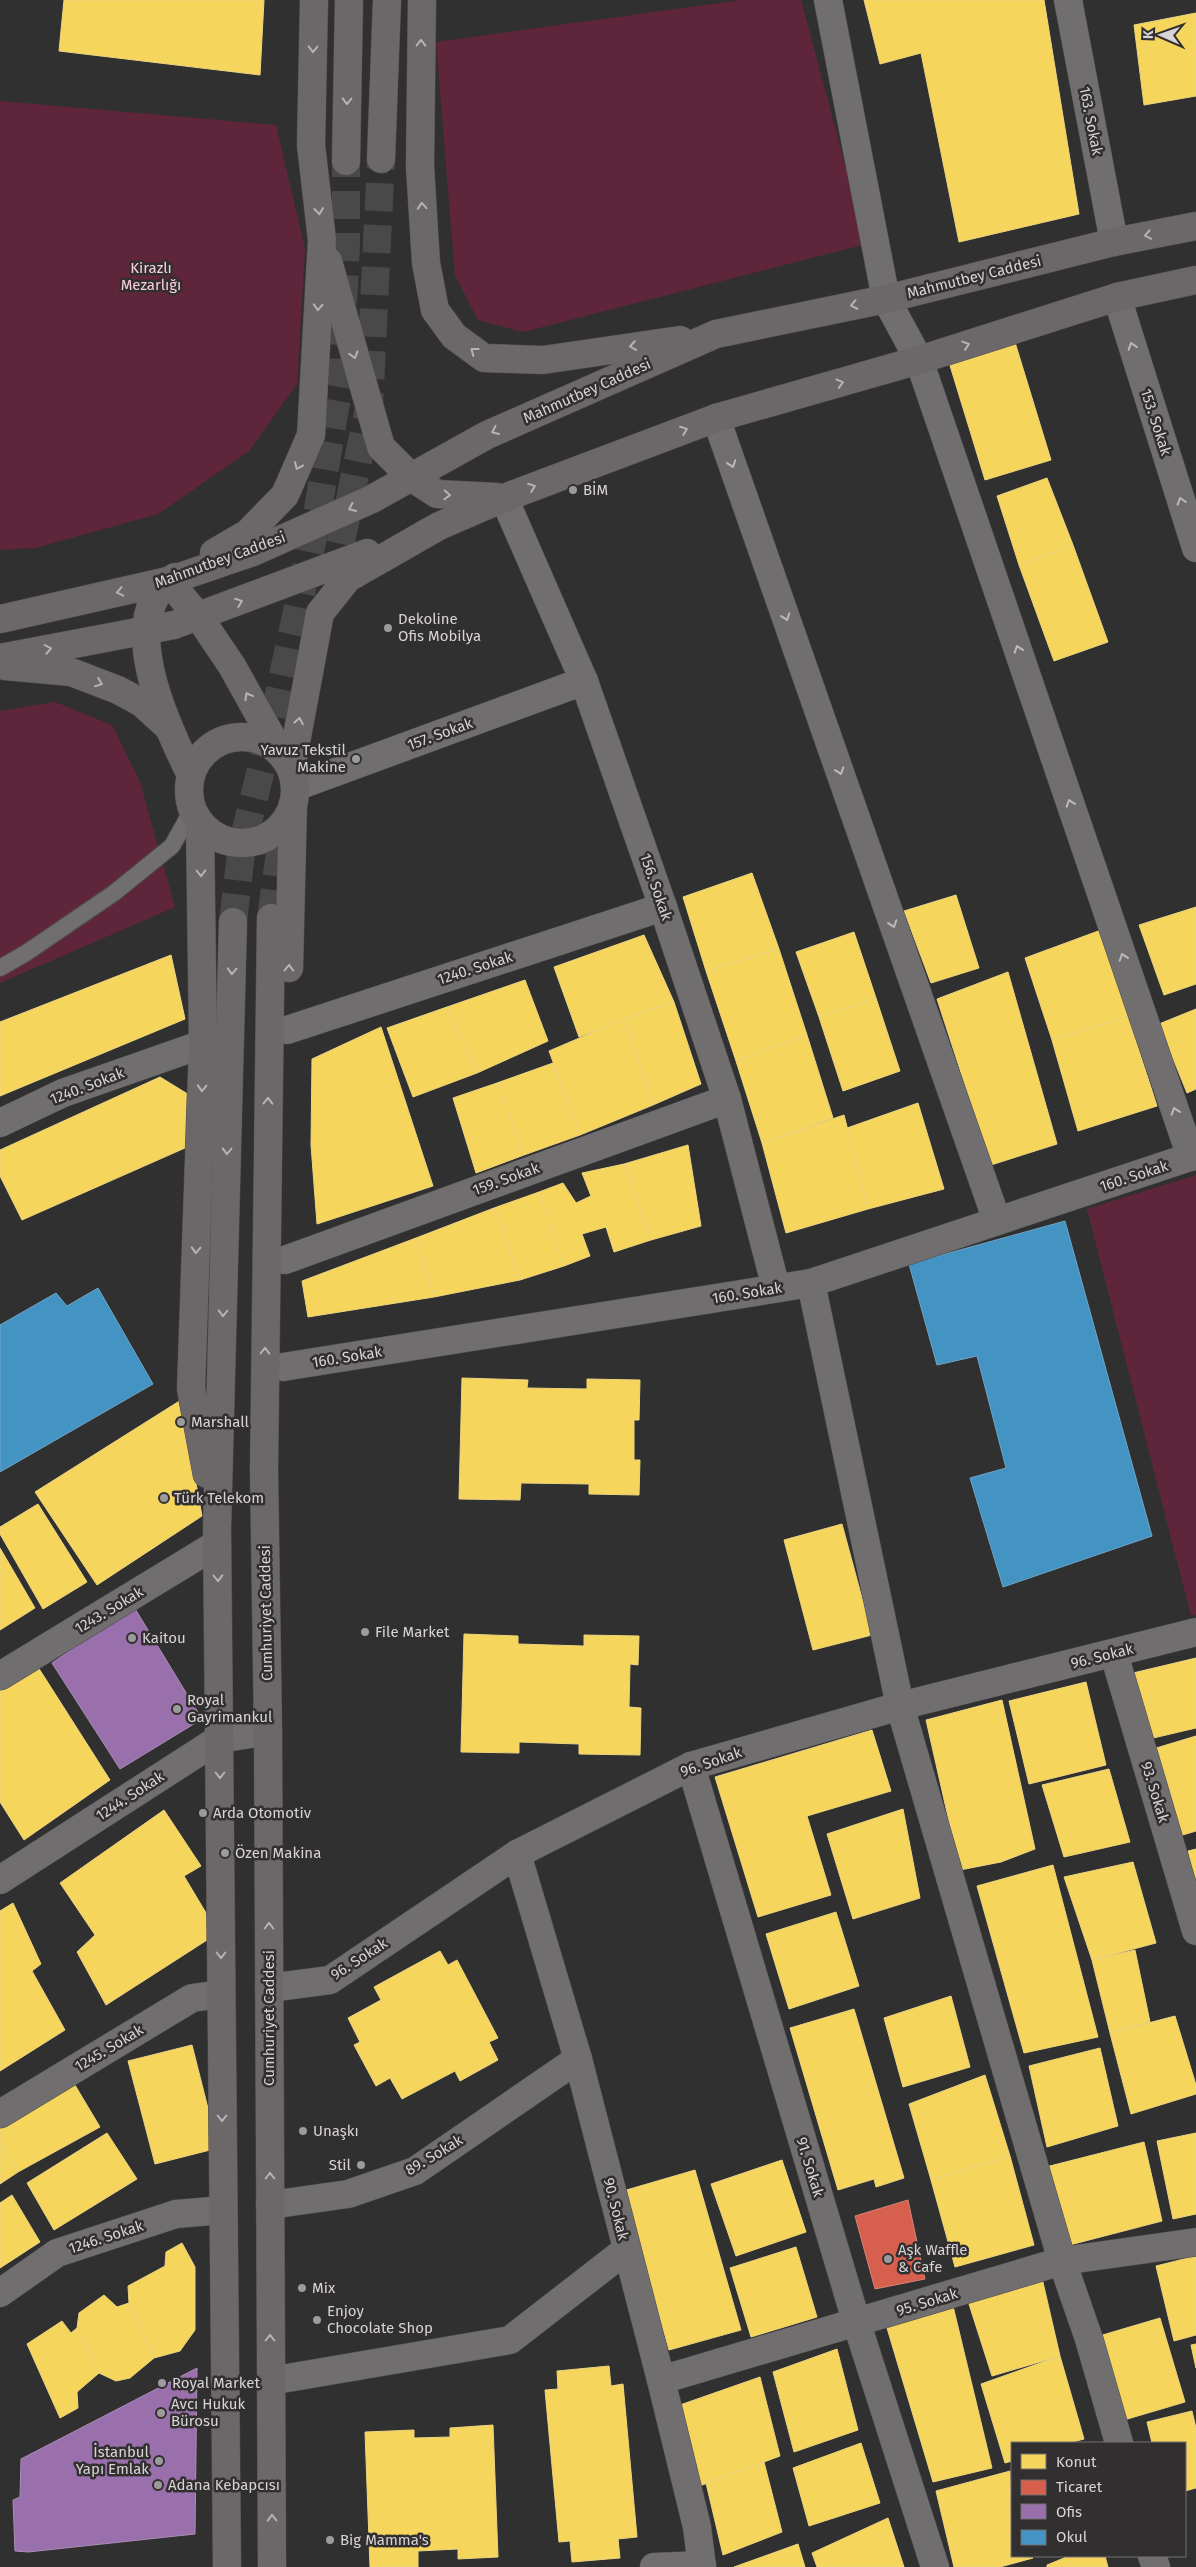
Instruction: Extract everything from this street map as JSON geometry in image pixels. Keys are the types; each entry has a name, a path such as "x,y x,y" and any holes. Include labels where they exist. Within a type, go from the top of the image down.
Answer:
{"main road":[{"path":"314,0 311,144 322,240 381,447 411,477 437,494 504,498"},
{"path":"346,161 349,0"},
{"path":"381,159 388,0"},
{"path":"422,0 420,166 426,263 435,310 454,336 484,358 542,360 716,334"},
{"name":"Mahmutbey Caddesi","path":"0,619 168,581 253,552 372,499 487,435 716,334 886,299 1114,242 1196,226"},
{"path":"191,775 167,726 150,669 146,630 151,606 168,581 248,533 285,495 311,435 322,240"},
{"path":"0,658 146,630 199,617 716,418 919,360 1117,297 1196,280"},
{"path":"196,817 213,835 228,842 245,844 261,840 276,832 287,819 290,779 320,613 348,578 439,526"},
{"path":"168,581 199,617 232,666 290,779 283,1367 264,1470"},
{"path":"0,666 71,672 118,690 142,703 167,726"},
{"path":"217,1537 191,1389 203,1044 196,817 189,793 191,775 200,758 212,746 230,738 248,737 266,743 290,779"},
{"path":"264,1470 270,918"},
{"path":"227,2567 217,1537 233,922"},
{"name":"Cumhuriyet Caddesi","path":"264,1470 268,1731 272,2567"}],"street":[{"path":"828,0 886,299 919,360 1193,1156"},
{"name":"163. Sokak","path":"1068,0 1114,242"},
{"name":"153. Sokak","path":"1117,297 1196,548"},
{"path":"716,418 997,1221"},
{"name":"156. Sokak","path":"504,498 584,681 663,907 727,1099 776,1288"},
{"name":"157. Sokak","path":"290,779 584,681"},
{"name":"1240. Sokak","path":"287,1030 663,907"},
{"name":"1240. Sokak","path":"0,1123 64,1093 203,1044"},
{"name":"159. Sokak","path":"285,1260 727,1099"},
{"name":"160. Sokak","path":"283,1367 811,1283 1193,1156"},
{"path":"811,1283 900,1706 1062,2261 1089,2339 1120,2442"},
{"name":"1243. Sokak","path":"0,1676 217,1537"},
{"name":"96. Sokak","path":"269,1988 330,1980 517,1854 691,1766 900,1706 1196,1632"},
{"name":"93. Sokak","path":"1114,1654 1196,1931"},
{"name":"1244. Sokak","path":"0,1880 219,1739 268,1731"},
{"name":"91. Sokak","path":"691,1766 856,2324 935,2567"},
{"name":"90. Sokak","path":"517,1854 578,2059 697,2527 702,2566"},
{"name":"1245. Sokak","path":"0,2114 192,1998 221,1994"},
{"name":"89. Sokak","path":"270,2205 348,2194 415,2171 578,2059"},
{"name":"1246. Sokak","path":"0,2294 57,2253 176,2214 223,2210"},
{"name":"95. Sokak","path":"661,2380 856,2324 1062,2261 1196,2242"},
{"path":"270,2381 510,2340 626,2250"},
{"path":"654,2567 702,2566"}],"lane":[{"path":"0,968 26,953 114,893 172,846 196,817"}],"green space":[{"path":"742,0 801,0 866,244 523,332 478,320 455,275 436,42"},
{"name":"Kirazlı Mezarlığı","path":"0,101 276,125 305,249 297,384 249,451 158,514 35,548 0,550"},
{"path":"55,702 112,725 140,782 175,907 0,983 0,711"},
{"path":"1196,1175 1196,1615 1191,1616 1087,1209"}],"building: Konut":[{"path":"64,0 264,0 260,75 59,51"},
{"path":"864,0 1044,0 1079,214 959,242 921,53 880,64"},
{"path":"1196,13 1196,96 1144,105 1134,25"},
{"path":"1014,339 1051,460 985,480 948,359"},
{"path":"1047,478 1073,545 1019,565 997,496"},
{"path":"1073,545 1108,642 1054,661 1019,565"},
{"path":"752,873 779,949 706,971 683,897"},
{"path":"956,895 979,968 931,983 904,911"},
{"path":"1196,907 1196,984 1164,995 1139,925"},
{"path":"1101,930 1128,1016 1052,1040 1025,958"},
{"path":"854,932 876,998 819,1017 796,952"},
{"path":"644,935 674,1002 579,1037 554,967"},
{"path":"779,949 807,1035 736,1061 706,971"},
{"path":"171,955 185,1019 0,1096 0,1022"},
{"path":"1008,972 1057,1144 991,1165 937,999"},
{"path":"525,980 548,1041 477,1073 447,1007"},
{"path":"876,998 900,1071 843,1091 819,1017"},
{"path":"674,1002 701,1084 653,1105 624,1019"},
{"path":"447,1007 477,1073 413,1097 387,1028"},
{"path":"1196,1009 1196,1089 1187,1093 1159,1024"},
{"path":"1128,1016 1157,1106 1078,1131 1052,1040"},
{"path":"624,1019 653,1105 580,1135 549,1051"},
{"path":"381,1027 433,1186 317,1224 311,1145 312,1059"},
{"path":"807,1035 833,1118 762,1143 736,1061"},
{"path":"553,1063 580,1135 524,1155 497,1083"},
{"path":"160,1077 191,1096 194,1144 22,1220 0,1176 0,1150"},
{"path":"497,1083 524,1155 476,1173 453,1098"},
{"path":"918,1103 944,1189 868,1209 847,1128"},
{"path":"844,1115 868,1209 786,1233 762,1143"},
{"path":"688,1145 701,1226 651,1240 624,1164"},
{"path":"624,1164 651,1240 614,1252 606,1227 582,1234 590,1256 564,1266 539,1192 563,1183 576,1203 591,1196 582,1173"},
{"path":"539,1192 564,1266 520,1280 494,1208"},
{"path":"494,1208 520,1280 434,1297 416,1238"},
{"path":"416,1238 434,1297 308,1317 302,1281"},
{"path":"462,1378 528,1380 527,1388 587,1389 587,1379 640,1380 639,1420 634,1420 634,1460 640,1460 639,1495 589,1494 589,1484 521,1483 520,1500 459,1499"},
{"path":"181,1400 202,1516 97,1585 35,1492"},
{"path":"38,1504 87,1582 43,1609 0,1534 0,1527"},
{"path":"842,1524 872,1635 813,1650 784,1540"},
{"path":"0,1548 35,1608 0,1630"},
{"path":"464,1634 518,1636 518,1644 584,1646 584,1635 639,1636 638,1665 630,1664 629,1707 641,1708 640,1755 579,1754 579,1744 519,1742 519,1753 461,1752"},
{"path":"1196,1658 1196,1728 1149,1739 1133,1673"},
{"path":"38,1667 110,1780 24,1840 0,1802 0,1689"},
{"path":"1086,1682 1106,1765 1029,1784 1009,1701"},
{"path":"1002,1700 1035,1849 1001,1862 960,1870 926,1720"},
{"path":"872,1730 891,1791 807,1816 831,1895 758,1917 715,1777"},
{"path":"1196,1736 1196,1831 1169,1839 1143,1752"},
{"path":"1109,1769 1130,1842 1064,1857 1042,1785"},
{"path":"903,1809 920,1898 853,1919 827,1834"},
{"path":"164,1810 201,1866 184,1876 218,1933 106,2005 77,1952 95,1935 60,1883"},
{"path":"1196,1849 1196,1882 1188,1851"},
{"path":"1133,1862 1156,1943 1092,1960 1064,1877"},
{"path":"1053,1865 1098,2037 1024,2053 977,1886"},
{"path":"13,1903 41,1964 32,1971 65,2030 0,2071 0,1911"},
{"path":"836,1912 859,1986 789,2009 766,1934"},
{"path":"1135,1950 1150,2022 1110,2033 1092,1960"},
{"path":"440,1951 448,1965 457,1960 498,2038 489,2042 498,2060 460,2081 455,2071 402,2099 390,2078 376,2086 354,2045 360,2042 348,2018 381,2000 374,1987"},
{"path":"951,1996 970,2067 903,2087 884,2018"},
{"path":"854,2009 904,2178 876,2187 874,2179 838,2190 790,2028"},
{"path":"1175,2016 1196,2085 1196,2094 1131,2114 1110,2033"},
{"path":"192,2045 218,2148 155,2164 128,2061"},
{"path":"1100,2048 1118,2126 1047,2147 1029,2066"},
{"path":"69,2075 100,2127 18,2172 0,2141 0,2116"},
{"path":"985,2075 1010,2156 931,2180 909,2104"},
{"path":"107,2133 137,2179 54,2230 27,2183"},
{"path":"1196,2133 1196,2214 1173,2219 1157,2141"},
{"path":"0,2141 18,2172 0,2184"},
{"path":"1144,2142 1162,2221 1062,2247 1042,2168"},
{"path":"1010,2156 1034,2245 955,2267 931,2180"},
{"path":"782,2160 806,2232 736,2256 711,2184"},
{"path":"695,2170 741,2330 669,2350 623,2191"},
{"path":"12,2195 40,2242 0,2268 0,2203"},
{"path":"182,2243 195,2267 195,2330 180,2351 154,2358 129,2303 128,2286 165,2266 166,2252"},
{"path":"796,2247 817,2317 751,2337 730,2268"},
{"path":"1196,2256 1196,2335 1174,2341 1156,2266"},
{"path":"1042,2278 1060,2356 992,2376 968,2301"},
{"path":"104,2295 117,2307 129,2303 154,2358 130,2378 116,2381 99,2373 77,2328 79,2313"},
{"path":"953,2306 992,2468 933,2482 887,2328"},
{"path":"1160,2318 1185,2402 1114,2423 1089,2339"},
{"path":"62,2321 71,2333 77,2328 99,2373 77,2392 78,2408 60,2418 27,2344"},
{"path":"1196,2344 1196,2368 1191,2345"},
{"path":"837,2349 858,2430 794,2452 773,2372"},
{"path":"1060,2356 1084,2439 1073,2442 1011,2442 1011,2461 1005,2463 981,2384"},
{"path":"609,2366 611,2386 623,2384 637,2537 618,2539 620,2558 572,2562 570,2541 559,2542 545,2390 558,2389 557,2371"},
{"path":"760,2377 780,2456 697,2487 680,2405"},
{"path":"1192,2411 1196,2428 1196,2488 1186,2491 1186,2442 1152,2442 1147,2422"},
{"path":"493,2425 498,2557 458,2559 458,2549 418,2551 418,2567 370,2567 365,2432 414,2430 414,2438 450,2437 450,2428"},
{"path":"861,2443 880,2503 809,2526 793,2468"},
{"path":"764,2462 782,2532 723,2555 706,2483"},
{"path":"1010,2471 1011,2557 1033,2558 1000,2567 954,2567 936,2491"},
{"path":"888,2518 904,2567 817,2567 812,2553"},
{"path":"798,2544 805,2567 734,2567"},
{"path":"1067,2557 1105,2557 1108,2567 1047,2567 1047,2565"}],"building: Ticaret":[{"path":"908,2200 925,2279 875,2289 855,2216"}],"building: Ofis":[{"path":"134,1607 202,1719 120,1769 52,1663"},
{"path":"197,2368 195,2534 28,2552 15,2551 13,2500 20,2497 21,2459"}],"building: Okul":[{"path":"1065,1221 1152,1536 1003,1587 970,1478 1006,1468 977,1356 937,1365 909,1264"},
{"path":"98,1288 153,1384 0,1472 0,1325 56,1293 67,1306"}],"tunnel":[{"path":"332,585 369,408 381,159"},
{"path":"233,922 242,845 271,730 313,538 339,385 346,244 346,161"},
{"path":"271,918 284,823"}],"place":[{"name":"BİM","path":"573,490"},
{"name":"Dekoline Ofis Mobilya","path":"388,628"},
{"name":"Yavuz Tekstil Makine","path":"356,759"},
{"name":"Marshall","path":"181,1422"},
{"name":"Türk Telekom","path":"164,1498"},
{"name":"File Market","path":"365,1632"},
{"name":"Kaitou","path":"132,1638"},
{"name":"Royal Gayrimankul","path":"177,1709"},
{"name":"Arda Otomotiv","path":"203,1813"},
{"name":"Özen Makina","path":"225,1853"},
{"name":"Unaşkı","path":"303,2131"},
{"name":"Stil","path":"361,2165"},
{"name":"Aşk Waffle & Cafe","path":"888,2259"},
{"name":"Mix","path":"302,2288"},
{"name":"Enjoy Chocolate Shop","path":"317,2320"},
{"name":"Royal Market","path":"162,2383"},
{"name":"Avcı Hukuk Bürosu","path":"161,2413"},
{"name":"İstanbul Yapı Emlak","path":"159,2461"},
{"name":"Adana Kebapcısı","path":"158,2485"},
{"name":"Big Mamma's","path":"330,2540"}]}
